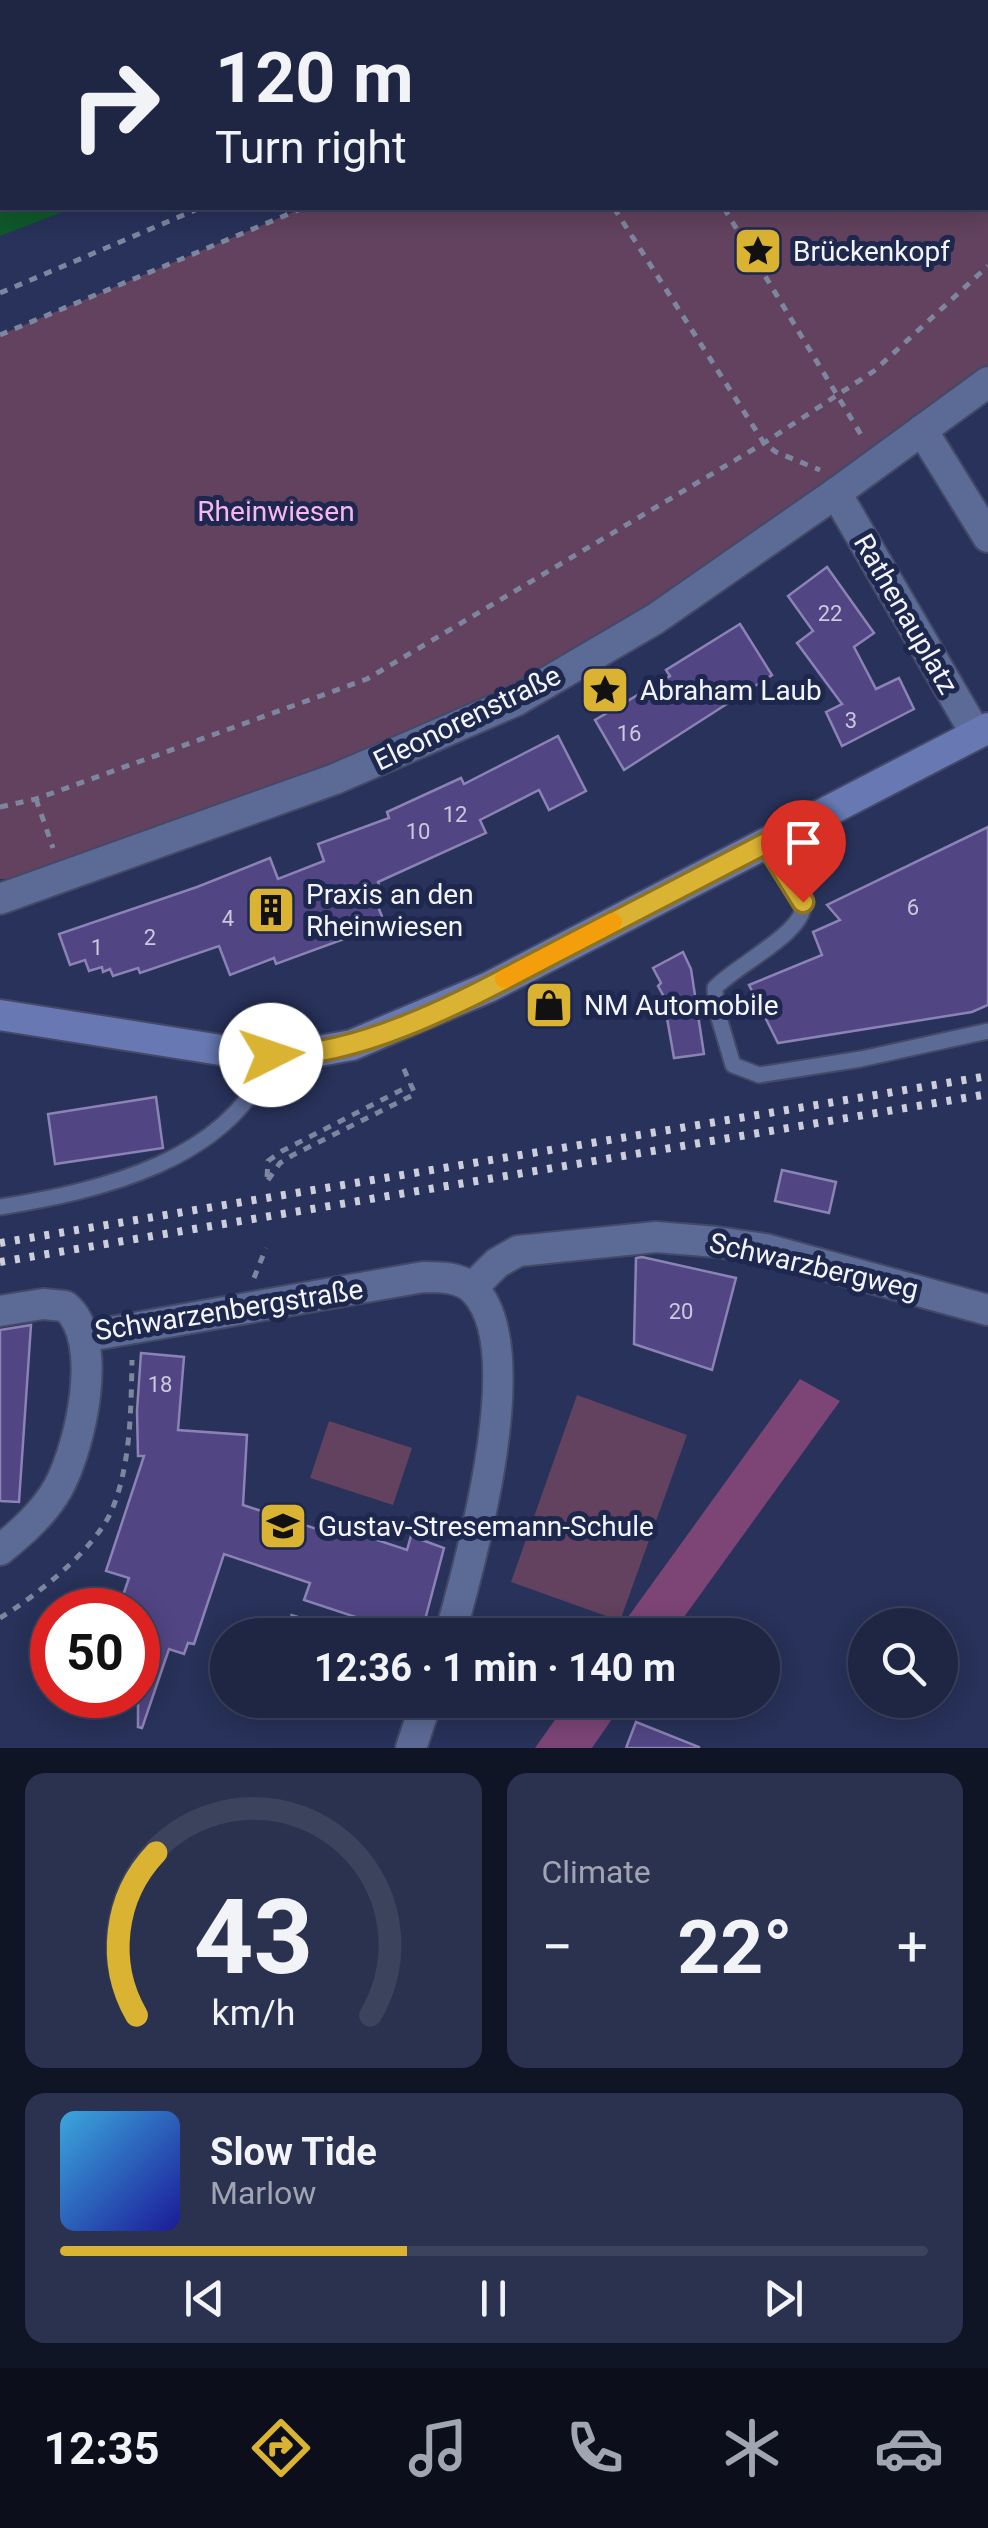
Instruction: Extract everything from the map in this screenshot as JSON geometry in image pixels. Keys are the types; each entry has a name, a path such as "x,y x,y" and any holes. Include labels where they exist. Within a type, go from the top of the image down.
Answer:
{"main road":[{"path":"0,1015 212,1050 271,1055 321,1051 390,1031 488,986 982,731"}],"street":[{"name":"Eleonorenstraße","path":"0,899 334,780 515,701 655,619 836,494 988,382"},
{"path":"922,430 988,537"},
{"name":"Rathenauplatz","path":"836,494 982,731"},
{"name":"Schwarzbergweg","path":"473,1288 518,1250 677,1237 765,1250 988,1310"},
{"name":"Schwarzenbergstraße","path":"0,1310 42,1304 66,1306 80,1323 83,1337 424,1278 442,1278 473,1288"},
{"path":"455,1618 486,1487 496,1397 492,1324 473,1288"},
{"path":"0,1550 42,1510 70,1465 85,1399 83,1337"},
{"path":"410,1748 421,1718"}],"lane":[{"path":"766,843 803,902 802,917 715,988 716,1008 733,1066 759,1075 861,1059 988,1031"},
{"path":"0,1207 106,1184 186,1150 235,1114 252,1095 271,1055"}],"path":[{"path":"0,293 195,210"},
{"path":"0,335 298,210"},
{"path":"615,210 764,443 822,472 836,494"},
{"path":"725,210 878,462"},
{"path":"0,807 36,798 367,679 764,443 874,371 988,266"},
{"path":"36,798 64,879"},
{"path":"403,1067 411,1085 415,1094 293,1155 280,1163 268,1180 268,1162 282,1151 411,1085"},
{"path":"0,1618 69,1564 110,1515 125,1455 134,1327"},
{"path":"290,1616 297,1618"}],"green space":[{"name":"Rheinwiesen","path":"298,210 988,210 988,382 515,701 64,879 0,879 0,335"},
{"path":"577,1395 687,1435 621,1618 511,1582"},
{"path":"329,1421 412,1448 393,1505 310,1478"}],"shaded area":[{"path":"0,210 68,210 0,236"},
{"path":"800,1379 840,1401 683,1618 627,1618"},
{"path":"556,1718 613,1718 592,1748 535,1748"}],"building":[{"path":"827,567 874,633 854,647 876,689 899,678 914,709 842,746 826,712 842,704 797,643 813,631 788,596"},
{"path":"740,624 772,675 624,770 595,720 670,676 666,670"},
{"path":"558,736 586,791 549,810 539,790 480,820 486,833 378,882 381,891 373,894 385,924 276,964 274,958 230,975 219,946 140,973 138,968 113,976 110,969 103,972 102,967 89,971 85,960 70,965 59,934 270,858 278,879 324,861 318,844 389,818 387,812 461,778 464,784"},
{"path":"988,827 988,1005 972,1012 778,1043 749,985 822,955 813,932 840,920 827,905"},
{"path":"683,952 691,969 704,1054 674,1058 658,986 661,983 653,968"},
{"path":"156,1097 163,1148 55,1164 48,1114"},
{"path":"782,1170 836,1182 829,1213 775,1201"},
{"path":"636,1258 736,1278 712,1370 634,1344"},
{"path":"31,1325 19,1502 0,1501 0,1330"},
{"path":"141,1353 184,1357 178,1430 247,1435 243,1505 326,1532 329,1524 407,1550 411,1536 444,1548 425,1618 359,1618 304,1600 310,1583 224,1554 194,1644 188,1643 184,1654 169,1649 160,1675 160,1588 126,1588 129,1578 106,1571 144,1456 138,1456"},
{"path":"636,1722 699,1747 699,1748 626,1748"}],"railway":[{"path":"0,1243 988,1076"},
{"path":"0,1262 988,1094"}],"slow traffic":[{"path":"504,979 613,922"}],"place":[{"name":"Brückenkopf","path":"758,251"},
{"name":"Abraham Laub","path":"605,690"},
{"name":"Praxis an den Rheinwiesen","path":"271,910"},
{"name":"NM Automobile","path":"549,1005"},
{"name":"Gustav-Stresemann-Schule","path":"283,1526"}],"route":[{"path":"271,1055 292,1056 352,1045 390,1031 488,986 766,843 803,902"}]}
